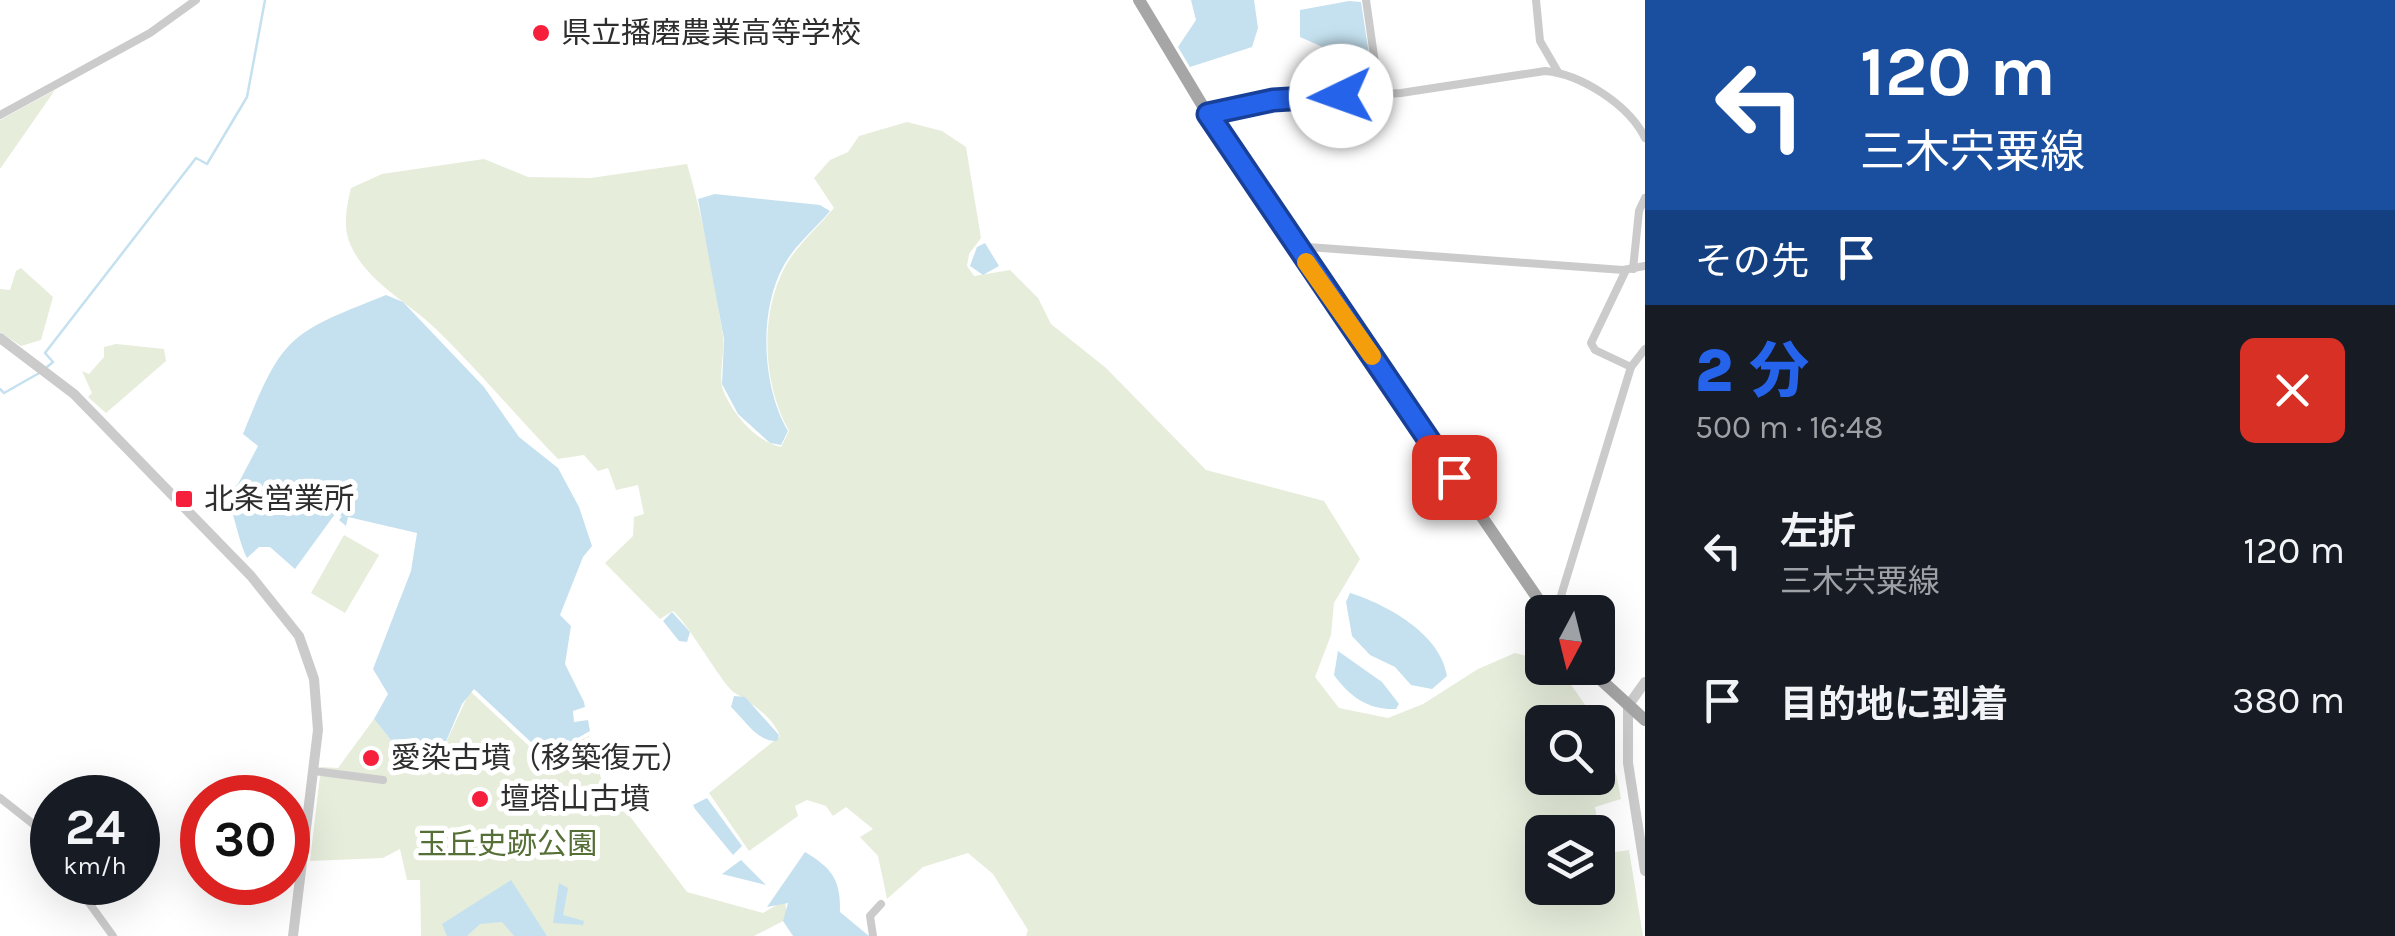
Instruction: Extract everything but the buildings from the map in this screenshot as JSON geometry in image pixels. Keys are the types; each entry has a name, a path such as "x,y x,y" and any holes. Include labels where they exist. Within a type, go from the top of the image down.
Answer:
{"main road":[{"path":"1139,0 1298,250 1535,595"},
{"path":"1606,685 1645,720"}],"street":[{"path":"0,114 124,48 196,0"},
{"path":"1341,96 1344,82 1375,63 1366,0"},
{"path":"1536,0 1540,41 1558,72"},
{"path":"1208,114 1273,100 1401,93 1528,70 1558,72 1582,82 1635,122 1645,138"},
{"path":"1635,122 1645,114"},
{"path":"1631,367 1595,350 1591,343 1629,270 1639,211 1645,198"},
{"path":"1298,250 1308,247 1629,270 1645,266"},
{"path":"0,338 74,394 291,621 306,652 318,705 314,771 293,936"},
{"path":"1561,595 1631,367 1645,349"},
{"path":"1645,682 1628,706 1631,795 1645,871"},
{"path":"314,771 383,780"},
{"path":"0,798 30,822"},
{"path":"873,936 870,916 881,904"},
{"path":"91,905 113,936"}],"green space":[{"path":"55,90 0,169 0,120"},
{"path":"907,122 942,131 966,147 981,238 969,254 967,266 974,276 1010,270 1038,298 1051,324 1106,368 1206,470 1324,501 1360,559 1334,603 1331,635 1315,677 1339,708 1388,718 1423,704 1478,669 1515,653 1525,656 1525,685 1571,685 1585,705 1525,705 1525,795 1615,795 1615,774 1621,799 1595,807 1596,815 1525,815 1525,905 1615,905 1615,852 1629,850 1643,936 1026,936 1028,930 993,874 968,853 923,867 887,899 878,856 860,837 873,829 846,807 833,816 826,806 807,800 795,806 798,816 749,851 709,793 780,736 767,717 730,688 673,611 660,619 605,563 633,536 634,517 644,514 638,485 616,490 608,468 598,471 584,455 558,459 436,329 365,268 349,241 347,208 351,188 382,174 484,159 528,177 591,178 687,164 723,336 723,390 746,425 781,447 789,431 769,372 771,306 790,259 834,208 814,178 830,160 848,152 859,136"},
{"path":"21,268 53,297 41,340 21,346 0,332 0,289 10,290 16,271"},
{"path":"116,344 164,349 166,361 106,413 88,397 92,393 82,371 89,374 104,357 104,347"},
{"path":"344,535 379,555 345,613 311,593"},
{"name":"玉丘史跡公園","path":"470,691 543,759 589,736 601,778 687,892 763,913 785,900 787,919 754,936 421,936 420,880 407,880 400,849 383,858 310,861 321,767 338,768 374,719 403,755 413,750 441,753"}],"water":[{"path":"1191,0 1254,0 1258,28 1252,47 1190,67 1178,47 1196,20"},
{"path":"1361,2 1370,61 1365,68 1341,72 1327,49 1300,37 1300,10"},
{"path":"715,194 820,205 830,211 784,265 770,304 768,371 788,431 781,445 770,443 738,414 722,384 724,339 698,199"},
{"path":"985,243 999,266 983,275 970,266 977,247"},
{"path":"386,295 403,302 484,387 519,437 558,468 579,507 592,546 583,557 560,615 571,626 565,664 585,707 573,711 574,722 588,720 590,731 546,756 474,689 462,704 441,753 413,750 403,755 374,719 388,694 373,669 411,571 417,533 348,517 346,526 339,520 342,516 335,514 295,569 270,547 259,547 247,558 241,544 226,494 238,484 258,446 243,434 268,376 293,342 308,330"},
{"path":"1350,593 1395,613 1423,634 1443,661 1447,676 1432,689 1411,685 1395,667 1370,655 1352,636 1346,602"},
{"path":"672,612 690,632 687,642 679,641 663,621"},
{"path":"1338,651 1382,682 1399,704 1396,709 1360,701 1346,690 1334,675"},
{"path":"734,696 745,697 779,735 777,741 763,738 746,724 731,707"},
{"path":"707,798 742,846 733,855 693,805"},
{"path":"805,852 833,876 839,891 840,912 869,936 793,936 783,921 788,903 767,907"},
{"path":"741,860 766,885 722,874"},
{"path":"511,880 547,936 514,936 502,922 480,924 467,936 447,936 442,924"},
{"path":"559,883 568,888 563,915 584,921 583,925 553,923"}],"waterway":[{"path":"47,367 53,362 45,353 196,158 207,164 247,97 265,0"},
{"path":"0,389 4,393 41,372"}],"slow traffic":[{"path":"1306,262 1372,356"}],"place":[{"name":"県立播磨農業高等学校","path":"541,33"},
{"name":"北条営業所","path":"184,499"},
{"name":"愛染古墳（移築復元）","path":"371,758"},
{"name":"壇塔山古墳","path":"480,799"}],"route":[{"path":"1341,96 1273,100 1208,114 1454,477"}]}
